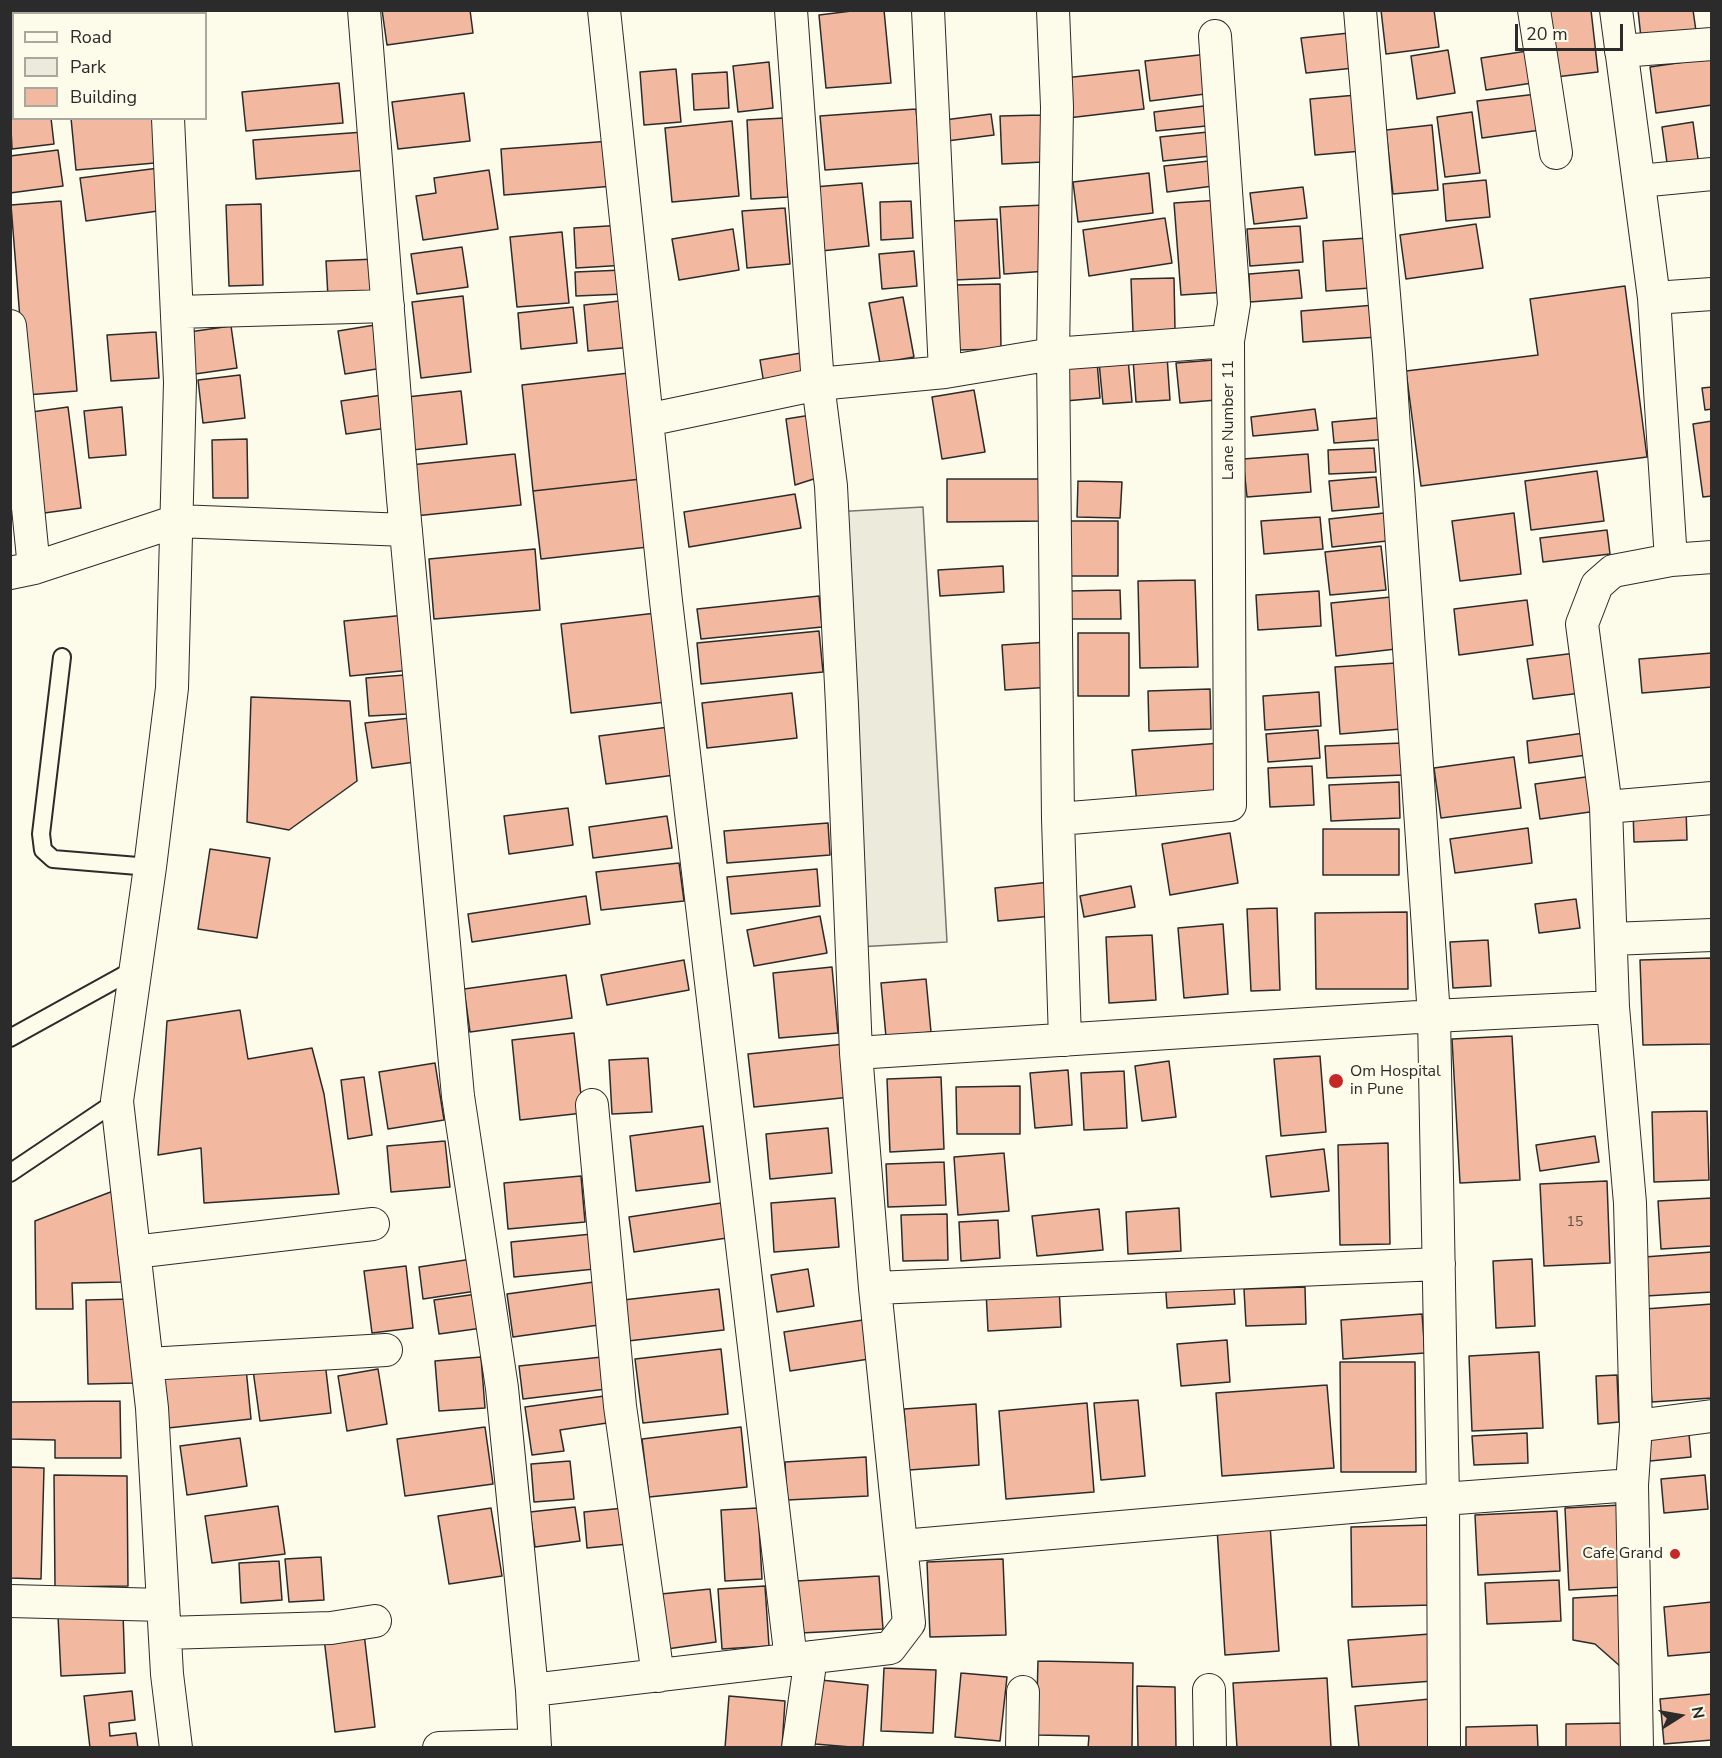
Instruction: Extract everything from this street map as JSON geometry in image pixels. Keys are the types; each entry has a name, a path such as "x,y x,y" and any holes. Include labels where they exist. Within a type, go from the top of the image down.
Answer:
{"street":[{"path":"364,10 406,530 458,1096 502,1388 532,1690 535,1746 439,1748"},
{"path":"604,10 667,613 801,1659 798,1748"},
{"path":"532,1690 890,1648 909,1623 874,1288 856,1053 831,486 818,384 791,10"},
{"path":"928,10 945,372"},
{"path":"1053,10 1057,107 1053,354 1058,819 1065,1040"},
{"path":"1360,10 1389,354 1434,1016 1443,1499 1444,1748"},
{"path":"1534,10 1556,153"},
{"path":"1616,10 1654,298 1671,560"},
{"name":"Lane Number 11","path":"1058,819 1230,805 1228,341 1234,304 1215,36"},
{"path":"1621,51 1712,44"},
{"path":"168,120 180,382 172,688 150,867 117,1101 148,1364 167,1674 176,1748"},
{"path":"1639,181 1712,174"},
{"path":"1654,298 1712,294"},
{"path":"177,312 388,306"},
{"path":"10,327 22,570 177,521 406,530"},
{"path":"647,420 818,384 945,372 1053,354 1228,341"},
{"path":"1636,1748 1632,1485 1636,1426 1630,1203 1613,1007 1606,807 1582,624 1597,585 1612,571 1671,560 1712,557"},
{"path":"1606,807 1712,798"},
{"path":"1611,939 1712,935"},
{"path":"856,1053 1434,1016 1613,1007"},
{"path":"592,1105 620,1406 658,1676"},
{"path":"134,1251 373,1224"},
{"path":"874,1288 1439,1264"},
{"path":"148,1364 386,1350"},
{"path":"1636,1426 1712,1416"},
{"path":"902,1546 1632,1485"},
{"path":"10,1601 164,1619 331,1628 375,1622"},
{"path":"1209,1690 1210,1748"},
{"path":"1022,1748 1023,1692"}],"lane":[{"path":"62,657 41,834 43,850 53,859 150,867"},
{"path":"10,1038 135,969"},
{"path":"10,1173 117,1101"}],"green space":[{"path":"923,507 947,942 857,947 833,512"}],"building":[{"path":"10,10 102,10 102,12 12,12 12,76 10,76"},
{"path":"382,10 470,10 473,33 387,45"},
{"path":"860,10 884,10 891,83 826,88 819,15"},
{"path":"1381,10 1434,10 1439,47 1386,54"},
{"path":"1538,10 1591,10 1598,72 1547,78"},
{"path":"1638,10 1693,10 1696,31 1641,38"},
{"path":"1349,33 1354,68 1306,73 1301,38"},
{"path":"1448,50 1455,93 1417,99 1411,56"},
{"path":"1534,50 1539,82 1486,90 1481,58"},
{"path":"1208,54 1213,93 1150,101 1145,61"},
{"path":"1712,58 1712,105 1656,113 1650,67"},
{"path":"769,62 773,108 738,112 733,66"},
{"path":"676,69 681,122 644,125 640,72"},
{"path":"1139,70 1144,109 1068,118 1064,78"},
{"path":"727,72 729,108 694,110 692,74"},
{"path":"339,83 343,123 246,131 242,92"},
{"path":"464,93 470,141 398,149 392,102"},
{"path":"1537,94 1541,130 1482,138 1477,101"},
{"path":"1357,95 1362,151 1315,155 1310,99"},
{"path":"1204,106 1206,126 1156,131 1154,112"},
{"path":"10,109 12,109 12,120 51,120 54,144 12,149"},
{"path":"916,109 921,163 825,170 820,116"},
{"path":"1472,112 1480,173 1445,177 1437,117"},
{"path":"991,114 994,135 947,141 944,120"},
{"path":"1041,115 1043,162 1002,164 1000,116"},
{"path":"784,118 788,197 751,199 747,120"},
{"path":"71,120 162,120 166,162 76,170"},
{"path":"732,121 739,196 672,202 665,128"},
{"path":"1693,122 1699,166 1668,170 1662,127"},
{"path":"1432,125 1438,190 1393,194 1386,130"},
{"path":"364,132 368,170 256,179 253,140"},
{"path":"1208,132 1211,156 1163,161 1160,137"},
{"path":"611,141 614,186 504,195 501,149"},
{"path":"58,150 63,186 10,193 10,156"},
{"path":"1218,160 1221,185 1167,192 1164,166"},
{"path":"159,168 165,210 86,221 80,178"},
{"path":"489,170 498,229 423,240 416,196 436,193 434,178"},
{"path":"1149,173 1153,213 1078,222 1073,182"},
{"path":"1486,180 1490,217 1446,221 1443,184"},
{"path":"862,183 869,246 821,251 814,187"},
{"path":"1303,187 1307,218 1254,224 1250,193"},
{"path":"1220,200 1227,292 1181,295 1174,203"},
{"path":"61,201 77,391 26,395 11,205"},
{"path":"911,201 913,238 881,240 880,202"},
{"path":"261,204 263,285 229,286 226,205"},
{"path":"1045,205 1048,271 1004,274 1000,207"},
{"path":"785,208 790,264 747,268 742,211"},
{"path":"1165,218 1172,263 1089,276 1083,230"},
{"path":"997,219 1000,278 954,280 952,221"},
{"path":"1476,224 1483,268 1406,279 1400,235"},
{"path":"624,225 627,265 576,268 574,228"},
{"path":"1300,226 1303,262 1250,266 1247,229"},
{"path":"733,229 739,270 679,280 672,239"},
{"path":"562,232 569,303 517,307 510,237"},
{"path":"1367,238 1371,288 1326,291 1323,241"},
{"path":"462,247 468,287 417,294 411,254"},
{"path":"914,251 917,286 882,289 879,254"},
{"path":"377,259 380,294 328,297 326,261"},
{"path":"623,270 624,294 576,296 575,272"},
{"path":"1299,270 1302,298 1250,302 1249,274"},
{"path":"1174,278 1175,330 1133,332 1131,279"},
{"path":"1000,284 1001,349 957,350 955,285"},
{"path":"1625,286 1647,457 1421,486 1406,371 1538,355 1530,299"},
{"path":"463,296 471,372 421,378 412,302"},
{"path":"903,297 914,357 880,363 869,303"},
{"path":"628,300 633,347 588,351 584,305"},
{"path":"1375,305 1378,337 1303,342 1301,311"},
{"path":"573,307 577,343 521,349 518,313"},
{"path":"381,324 389,367 345,374 338,331"},
{"path":"231,326 237,368 195,374 189,332"},
{"path":"156,332 159,378 111,381 107,335"},
{"path":"801,353 806,383 765,390 760,360"},
{"path":"1167,356 1170,400 1136,402 1133,359"},
{"path":"1128,359 1132,402 1103,404 1099,362"},
{"path":"1214,360 1217,400 1180,403 1176,363"},
{"path":"1097,361 1100,398 1065,401 1061,364"},
{"path":"629,373 641,479 533,491 522,385"},
{"path":"240,375 245,418 203,423 198,380"},
{"path":"1712,387 1712,409 1705,410 1702,388"},
{"path":"974,390 985,452 942,459 932,397"},
{"path":"461,391 467,444 412,450 407,397"},
{"path":"389,394 394,427 346,434 341,401"},
{"path":"68,407 81,508 37,514 24,413"},
{"path":"122,407 126,455 89,458 84,411"},
{"path":"1315,409 1318,430 1253,436 1251,417"},
{"path":"811,415 823,476 795,485 786,419"},
{"path":"1388,417 1390,439 1334,443 1332,422"},
{"path":"1712,421 1712,496 1703,497 1693,424"},
{"path":"247,439 248,498 213,498 212,440"},
{"path":"1374,448 1376,472 1329,474 1328,450"},
{"path":"515,454 521,505 415,516 410,465"},
{"path":"1308,454 1311,492 1247,497 1243,459"},
{"path":"1597,471 1604,521 1531,530 1525,481"},
{"path":"1376,477 1379,507 1332,511 1329,481"},
{"path":"641,479 648,547 541,559 533,491"},
{"path":"947,479 1046,479 1047,521 947,522"},
{"path":"1078,481 1122,482 1120,518 1077,517"},
{"path":"795,494 801,528 689,547 684,512"},
{"path":"1384,513 1387,541 1332,547 1329,519"},
{"path":"1514,513 1521,574 1460,581 1452,521"},
{"path":"1320,517 1323,549 1264,554 1261,521"},
{"path":"1070,521 1118,521 1118,576 1071,576"},
{"path":"1607,530 1610,554 1543,562 1540,538"},
{"path":"1381,546 1386,590 1330,595 1325,552"},
{"path":"535,549 540,610 434,619 429,559"},
{"path":"1003,566 1004,592 940,596 938,570"},
{"path":"1195,580 1198,667 1140,668 1138,581"},
{"path":"1120,590 1121,619 1069,619 1069,591"},
{"path":"1319,591 1321,626 1258,630 1256,595"},
{"path":"819,596 822,627 701,639 697,609"},
{"path":"1391,597 1396,649 1336,656 1331,603"},
{"path":"1527,600 1533,645 1459,655 1454,609"},
{"path":"656,613 666,702 571,713 561,624"},
{"path":"406,615 411,670 350,676 344,621"},
{"path":"819,631 823,672 701,684 697,643"},
{"path":"1078,633 1129,633 1129,696 1078,696"},
{"path":"1049,642 1052,687 1005,690 1002,645"},
{"path":"1584,652 1589,692 1533,699 1527,659"},
{"path":"1712,653 1712,687 1642,693 1639,659"},
{"path":"1396,663 1401,729 1340,734 1335,667"},
{"path":"405,675 407,714 369,716 366,678"},
{"path":"1210,689 1211,729 1149,731 1148,691"},
{"path":"1319,692 1321,726 1265,730 1263,696"},
{"path":"792,693 797,738 707,748 702,703"},
{"path":"251,697 350,701 357,781 289,830 247,822"},
{"path":"410,718 415,762 372,768 365,723"},
{"path":"669,727 675,775 606,784 599,736"},
{"path":"1318,730 1320,758 1268,762 1266,734"},
{"path":"1584,733 1587,755 1529,763 1527,741"},
{"path":"1221,743 1225,798 1137,805 1132,750"},
{"path":"1403,743 1404,775 1327,778 1325,746"},
{"path":"1514,757 1521,808 1441,818 1434,768"},
{"path":"1312,766 1314,805 1270,807 1268,768"},
{"path":"1593,776 1597,811 1540,819 1535,784"},
{"path":"1399,782 1400,818 1331,821 1329,785"},
{"path":"1686,807 1687,840 1634,842 1633,809"},
{"path":"568,808 573,845 509,854 504,816"},
{"path":"667,816 672,848 593,858 589,827"},
{"path":"828,823 830,855 727,863 724,831"},
{"path":"1528,828 1532,863 1455,873 1450,839"},
{"path":"1323,829 1399,829 1399,875 1323,875"},
{"path":"1230,833 1238,883 1170,895 1162,844"},
{"path":"210,849 270,858 257,938 198,929"},
{"path":"679,863 684,901 601,910 596,872"},
{"path":"817,869 820,906 731,914 727,877"},
{"path":"1050,882 1053,916 998,921 995,888"},
{"path":"1131,886 1135,907 1084,917 1080,896"},
{"path":"586,896 590,924 472,942 468,914"},
{"path":"1576,899 1580,928 1539,933 1535,904"},
{"path":"1277,908 1280,990 1251,991 1247,909"},
{"path":"1407,912 1408,989 1316,989 1315,913"},
{"path":"820,916 827,953 754,966 747,930"},
{"path":"1223,924 1228,994 1184,998 1178,928"},
{"path":"1152,935 1156,1000 1109,1003 1106,937"},
{"path":"1488,940 1491,986 1453,988 1450,942"},
{"path":"1712,958 1712,1044 1643,1045 1640,960"},
{"path":"684,960 689,990 607,1005 601,975"},
{"path":"832,967 838,1033 779,1038 773,973"},
{"path":"566,975 572,1018 470,1032 464,989"},
{"path":"926,979 931,1032 886,1037 881,983"},
{"path":"240,1010 248,1059 312,1048 324,1094 339,1194 204,1203 201,1148 158,1155 167,1021"},
{"path":"574,1033 583,1113 520,1120 512,1040"},
{"path":"1512,1036 1520,1180 1460,1183 1452,1039"},
{"path":"845,1044 851,1097 754,1107 748,1054"},
{"path":"1320,1056 1326,1132 1281,1136 1274,1059"},
{"path":"648,1058 652,1112 612,1114 609,1060"},
{"path":"1169,1061 1176,1117 1142,1121 1135,1066"},
{"path":"435,1063 444,1120 388,1129 379,1072"},
{"path":"1068,1070 1072,1125 1035,1128 1030,1073"},
{"path":"1124,1071 1127,1128 1084,1130 1081,1073"},
{"path":"364,1077 372,1135 348,1139 341,1080"},
{"path":"941,1077 944,1149 890,1152 887,1079"},
{"path":"1020,1086 1020,1134 957,1134 956,1087"},
{"path":"1707,1111 1709,1180 1654,1182 1652,1112"},
{"path":"703,1126 710,1182 636,1191 630,1136"},
{"path":"828,1128 832,1173 770,1179 766,1134"},
{"path":"1595,1136 1599,1162 1540,1171 1536,1145"},
{"path":"445,1141 450,1187 391,1192 387,1146"},
{"path":"1388,1143 1390,1244 1340,1245 1338,1145"},
{"path":"1324,1149 1329,1191 1271,1197 1266,1156"},
{"path":"1004,1153 1009,1211 958,1215 954,1157"},
{"path":"944,1162 946,1205 888,1207 886,1164"},
{"path":"581,1176 585,1222 508,1229 504,1183"},
{"path":"1607,1181 1610,1263 1544,1266 1540,1184"},
{"path":"121,1188 122,1282 72,1283 73,1309 36,1309 35,1221"},
{"path":"835,1198 839,1247 774,1252 771,1203"},
{"path":"1712,1198 1712,1246 1661,1249 1658,1201"},
{"path":"721,1203 727,1238 634,1252 629,1217"},
{"path":"1179,1208 1181,1251 1128,1254 1126,1212"},
{"path":"1099,1209 1103,1250 1037,1256 1032,1216"},
{"path":"947,1214 948,1260 903,1261 901,1215"},
{"path":"998,1220 1000,1258 961,1261 959,1222"},
{"path":"592,1234 595,1269 514,1277 511,1242"},
{"path":"1712,1252 1712,1292 1646,1296 1644,1257"},
{"path":"472,1259 476,1291 423,1299 419,1267"},
{"path":"1532,1259 1535,1326 1496,1328 1493,1261"},
{"path":"406,1266 413,1328 372,1333 364,1271"},
{"path":"808,1269 814,1306 777,1312 771,1275"},
{"path":"1233,1275 1235,1304 1167,1308 1165,1279"},
{"path":"601,1281 606,1324 513,1337 507,1294"},
{"path":"1059,1287 1061,1327 988,1331 986,1291"},
{"path":"1305,1287 1306,1324 1246,1326 1244,1289"},
{"path":"719,1289 724,1330 628,1341 623,1300"},
{"path":"477,1294 482,1328 439,1334 434,1300"},
{"path":"134,1299 137,1383 88,1384 86,1300"},
{"path":"1712,1304 1712,1398 1652,1402 1645,1309"},
{"path":"1422,1314 1425,1353 1343,1359 1341,1320"},
{"path":"863,1320 869,1359 790,1371 784,1332"},
{"path":"1227,1340 1230,1382 1181,1386 1177,1344"},
{"path":"721,1349 728,1414 643,1423 635,1359"},
{"path":"1539,1352 1543,1428 1472,1431 1469,1356"},
{"path":"611,1356 615,1388 523,1399 519,1366"},
{"path":"481,1357 485,1408 439,1411 435,1361"},
{"path":"325,1362 331,1413 260,1421 253,1370"},
{"path":"1340,1362 1415,1362 1416,1472 1341,1472"},
{"path":"246,1368 251,1419 168,1428 162,1378"},
{"path":"378,1369 387,1424 347,1431 338,1376"},
{"path":"1617,1375 1619,1422 1598,1424 1596,1376"},
{"path":"1327,1385 1334,1468 1222,1476 1216,1393"},
{"path":"604,1396 607,1423 560,1430 564,1451 532,1455 525,1407"},
{"path":"1138,1400 1145,1476 1101,1480 1094,1403"},
{"path":"120,1401 121,1458 55,1458 55,1440 10,1439 10,1402"},
{"path":"1087,1403 1094,1492 1006,1499 999,1411"},
{"path":"976,1404 979,1465 909,1470 904,1409"},
{"path":"1688,1423 1691,1457 1650,1461 1647,1426"},
{"path":"485,1427 493,1484 405,1496 397,1439"},
{"path":"741,1427 747,1487 649,1497 642,1439"},
{"path":"1527,1433 1528,1463 1474,1465 1472,1436"},
{"path":"240,1438 247,1486 187,1495 180,1446"},
{"path":"866,1457 868,1496 787,1500 785,1462"},
{"path":"570,1461 574,1499 534,1502 531,1464"},
{"path":"10,1467 44,1468 41,1579 10,1578"},
{"path":"54,1475 127,1476 128,1586 55,1587"},
{"path":"1705,1475 1708,1509 1664,1513 1661,1479"},
{"path":"1621,1505 1624,1587 1569,1590 1565,1508"},
{"path":"278,1506 285,1554 212,1563 205,1516"},
{"path":"575,1507 580,1541 535,1547 530,1512"},
{"path":"634,1507 638,1543 587,1548 584,1512"},
{"path":"491,1508 502,1576 449,1584 438,1516"},
{"path":"758,1508 762,1579 725,1581 721,1510"},
{"path":"1557,1511 1560,1571 1478,1575 1475,1515"},
{"path":"1270,1525 1279,1651 1225,1655 1217,1528"},
{"path":"1430,1525 1432,1605 1352,1607 1351,1527"},
{"path":"321,1557 324,1600 289,1602 285,1559"},
{"path":"1003,1559 1006,1635 930,1637 927,1562"},
{"path":"279,1561 282,1600 241,1603 239,1563"},
{"path":"879,1576 883,1629 800,1633 797,1581"},
{"path":"1559,1580 1561,1621 1487,1624 1485,1583"},
{"path":"765,1586 769,1646 722,1649 718,1589"},
{"path":"710,1589 716,1642 667,1649 661,1594"},
{"path":"1626,1595 1629,1674 1595,1644 1573,1640 1573,1598"},
{"path":"1712,1602 1712,1652 1668,1656 1664,1607"},
{"path":"123,1613 125,1673 61,1676 58,1616"},
{"path":"364,1633 375,1727 335,1732 324,1638"},
{"path":"1430,1634 1433,1681 1352,1687 1348,1640"},
{"path":"1038,1661 1133,1663 1132,1748 1088,1748 1089,1736 1036,1735"},
{"path":"884,1668 936,1670 933,1733 881,1731"},
{"path":"961,1673 1007,1677 1000,1741 955,1737"},
{"path":"1327,1678 1331,1748 1237,1748 1233,1683"},
{"path":"821,1680 868,1685 863,1748 815,1744"},
{"path":"1137,1686 1175,1687 1176,1748 1138,1748"},
{"path":"132,1691 135,1720 109,1723 110,1736 136,1733 138,1748 90,1748 84,1696"},
{"path":"1712,1694 1712,1740 1664,1744 1660,1699"},
{"path":"729,1696 785,1701 782,1748 725,1748"},
{"path":"1430,1699 1434,1748 1359,1748 1355,1706"},
{"path":"1625,1723 1625,1748 1566,1748 1566,1724"},
{"path":"1537,1725 1538,1748 1466,1748 1466,1727"}],"place":[{"name":"Om Hospital in Pune","path":"1336,1081"},
{"name":"Cafe Grand","path":"1675,1554"}]}
